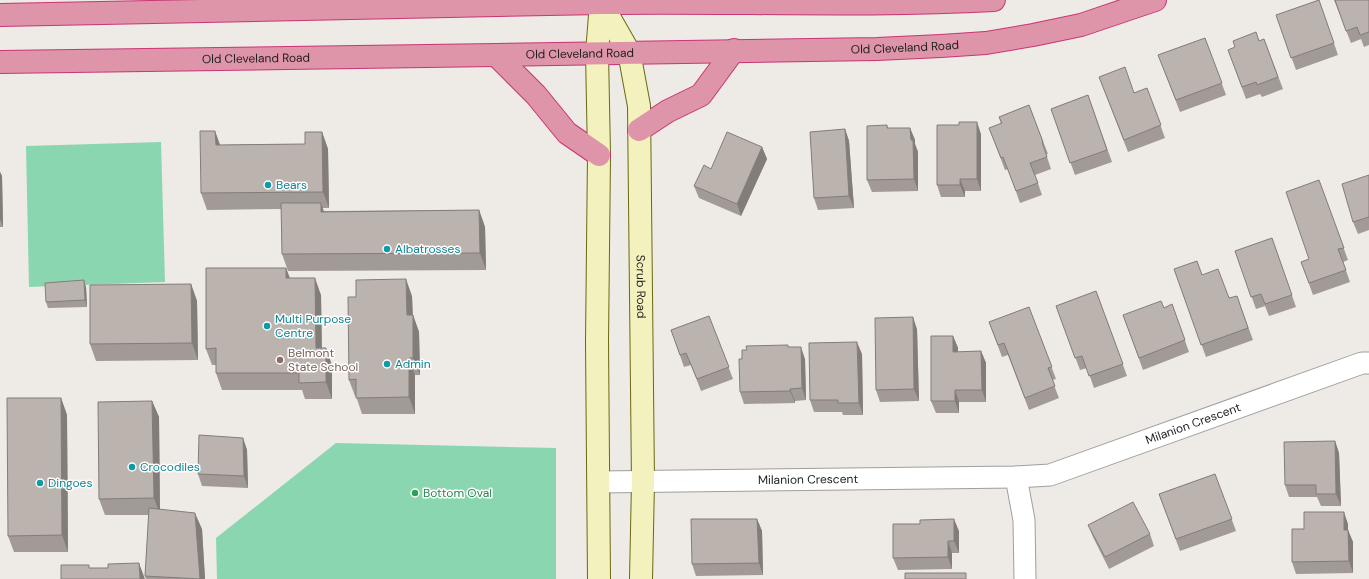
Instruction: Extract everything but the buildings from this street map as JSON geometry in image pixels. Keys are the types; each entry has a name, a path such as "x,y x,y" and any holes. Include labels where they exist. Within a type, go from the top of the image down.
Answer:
{"highway":[{"path":"0,15 601,2 836,3 994,0"},
{"name":"Old Cleveland Road","path":"0,62 877,48 986,43 1082,25 1155,0"},
{"path":"639,130 668,111 701,95 734,50"},
{"path":"496,55 536,95 567,133 599,155"}],"main road":[{"name":"Scrub Road","path":"601,2 629,52 638,94 643,482 641,579"},
{"path":"599,579 597,342 599,155 597,53 601,2"}],"street":[{"name":"Milanion Crescent","path":"599,482 1016,477 1050,475 1362,363 1369,363"},
{"path":"1016,477 1024,520 1025,579"}],"green space":[{"path":"161,142 165,282 29,287 26,146"},
{"name":"Bottom Oval","path":"336,443 556,448 556,579 217,579 216,538"}],"place":[{"name":"Bears","path":"268,185"},
{"name":"Albatrosses","path":"387,249"},
{"name":"Multi Purpose Centre","path":"267,326"},
{"name":"Belmont State School","path":"280,360"},
{"name":"Admin","path":"387,364"},
{"name":"Crocodiles","path":"132,467"},
{"name":"Dingoes","path":"40,483"},
{"name":"Bottom Oval","path":"415,493"}]}
